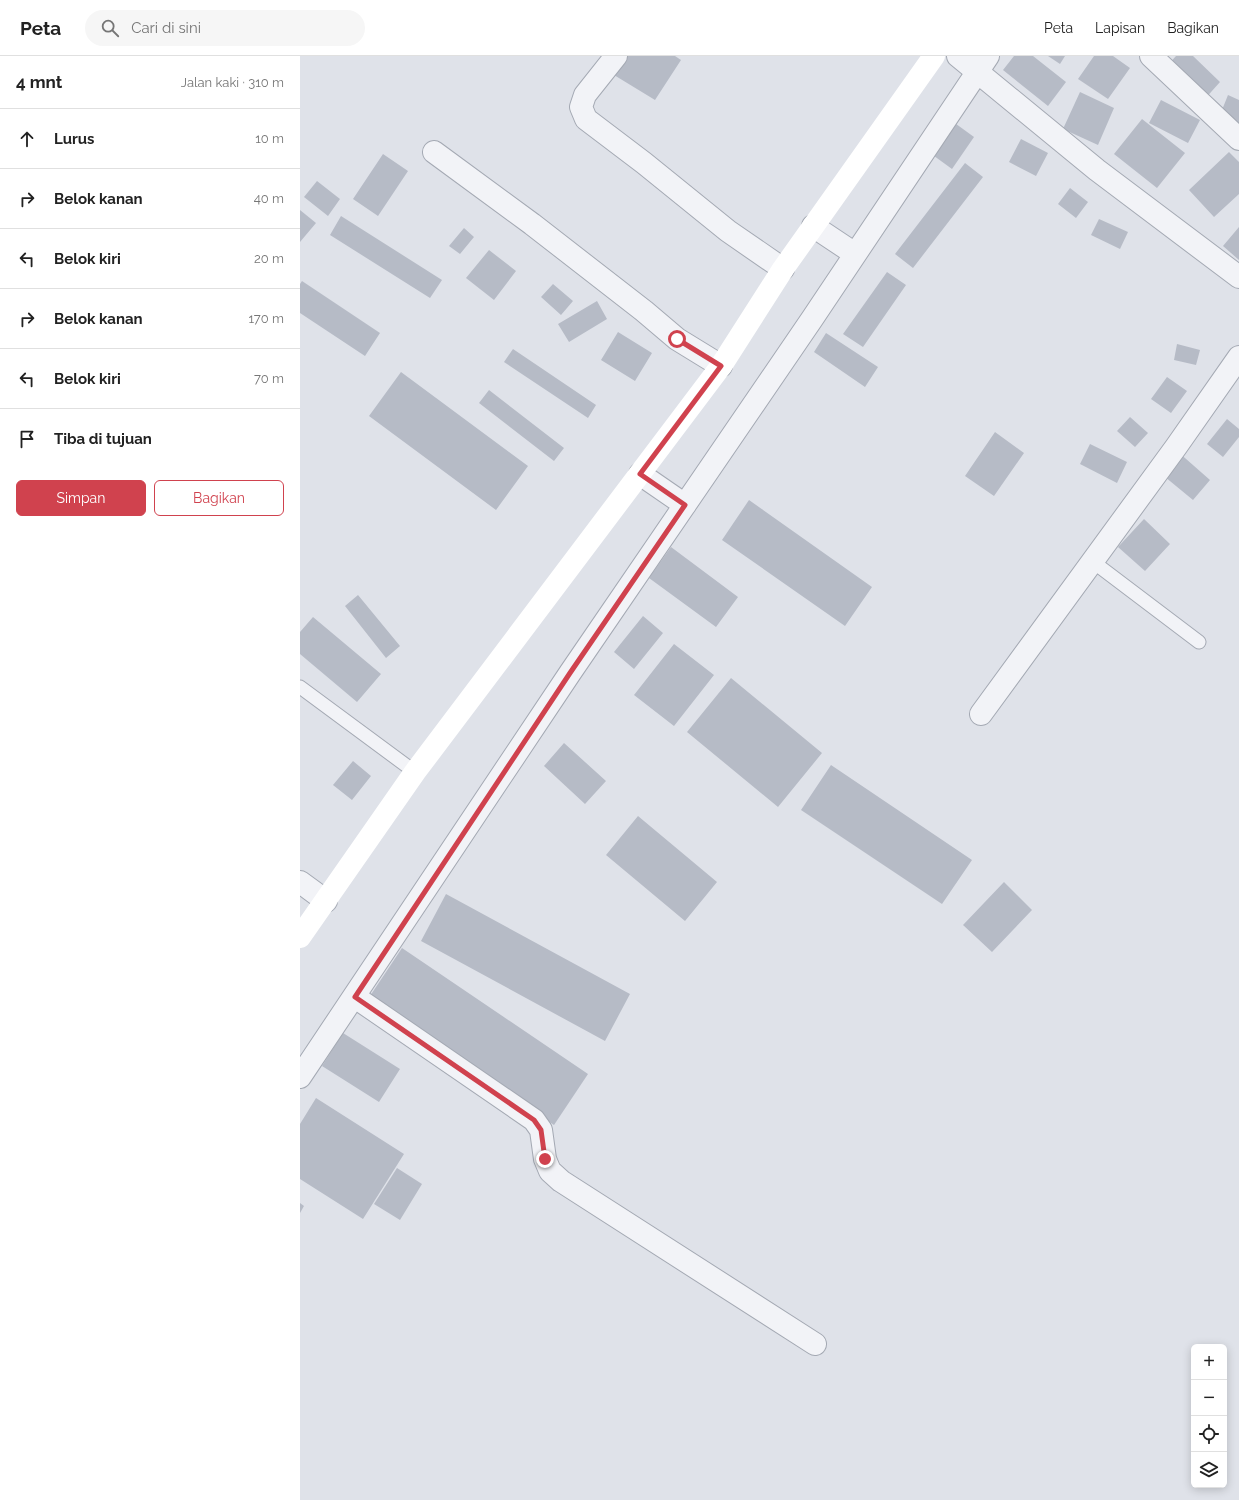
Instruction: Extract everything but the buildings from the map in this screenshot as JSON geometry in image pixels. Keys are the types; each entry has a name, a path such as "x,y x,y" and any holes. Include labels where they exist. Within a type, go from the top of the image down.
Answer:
{"street":[{"path":"616,56 586,95 581,107 586,119 644,163 728,232 776,264"},
{"path":"300,937 415,772 640,474 716,363 776,264 814,226 934,56"},
{"path":"958,56 982,64 1097,170 1239,277"},
{"path":"1151,56 1239,139"},
{"path":"300,1078 570,673 855,254 982,64"},
{"path":"434,152 532,224 644,311 677,339 716,363"},
{"path":"814,226 855,254"},
{"path":"980,714 1238,361"},
{"path":"640,474 685,505"},
{"path":"300,882 326,901"},
{"path":"355,997 534,1120 541,1130 545,1159 550,1171 561,1182 815,1344"}],"lane":[{"path":"1092,562 1199,642"},
{"path":"300,687 415,772"}],"route":[{"path":"545,1159 541,1130 534,1120 355,997 570,673 685,505 640,474 721,366 677,339"}]}
